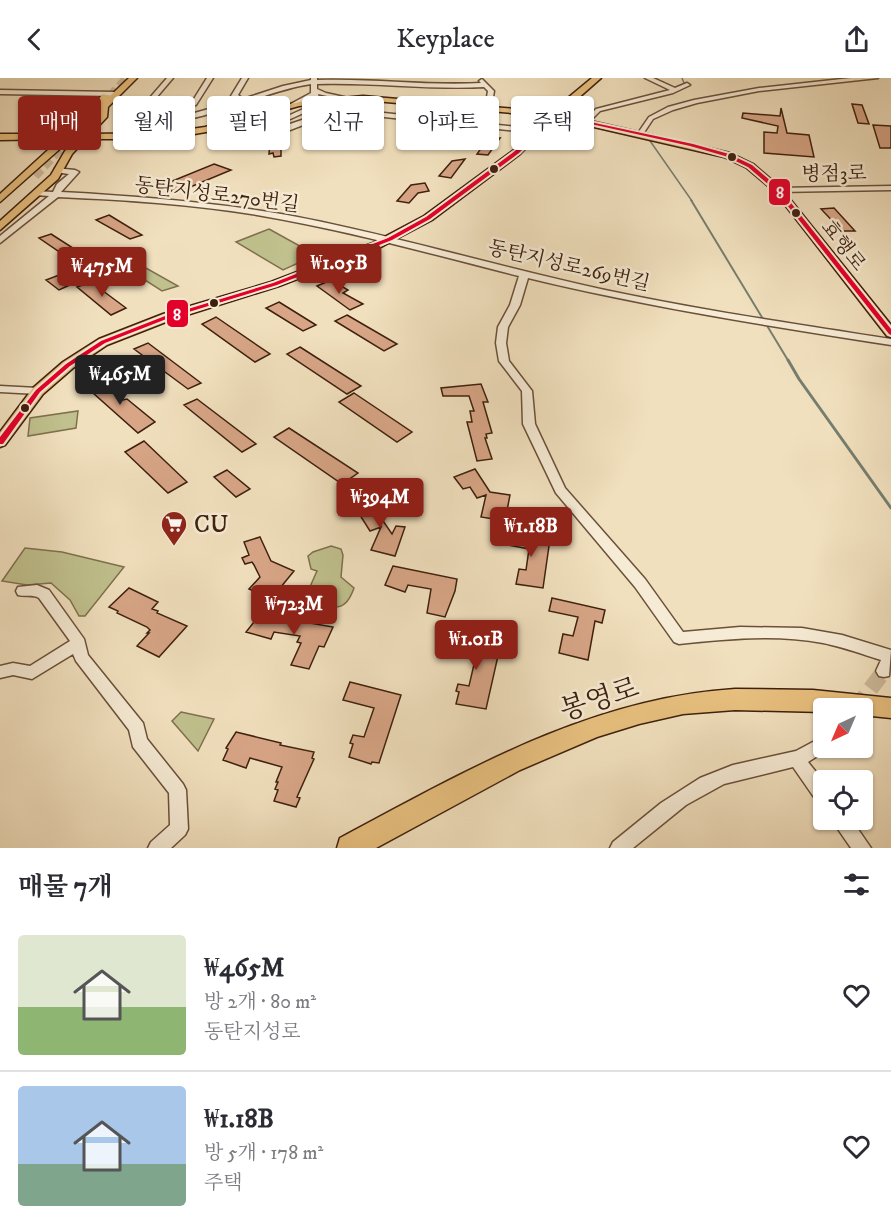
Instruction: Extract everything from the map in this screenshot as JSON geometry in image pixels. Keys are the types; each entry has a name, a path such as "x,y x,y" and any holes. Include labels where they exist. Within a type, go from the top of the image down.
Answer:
{"highway":[{"name":"봉영로","path":"350,848 518,759 608,722 682,704 767,698 830,701 891,708"}],"main road":[{"path":"101,119 104,106 122,78"},
{"path":"101,104 133,78"},
{"path":"576,96 597,78"},
{"path":"101,137 184,133 206,129 302,102"},
{"path":"594,122 640,131"},
{"name":"효행로","path":"640,131 727,155 750,166 777,190 891,333"},
{"path":"0,137 18,137"},
{"path":"2,195 53,151 61,150 68,153"},
{"path":"0,227 55,177 71,150"},
{"path":"0,442 38,391 68,365 103,342 167,317 275,284 392,238 428,218 519,150"},
{"path":"0,208 35,176"},
{"path":"0,220 48,176"}],"street":[{"path":"155,96 170,78"},
{"path":"195,102 210,78"},
{"path":"234,96 245,78"},
{"path":"434,86 439,78"},
{"path":"478,78 490,91 490,96"},
{"path":"648,78 675,90"},
{"path":"640,131 648,121 664,112 696,102 764,90 875,78"},
{"path":"314,80 314,96"},
{"path":"253,96 276,85 314,80 402,80 448,88 485,85"},
{"path":"594,114 598,110 687,85"},
{"path":"0,92 111,94"},
{"path":"384,115 511,126"},
{"path":"58,170 75,172 60,186 60,194"},
{"name":"병점3로","path":"777,190 891,188"},
{"path":"38,193 143,196 242,206 392,238 534,273 742,317 891,340"},
{"path":"0,240 60,194"},
{"name":"동탄지성로269번길","path":"392,238 603,293 742,317"},
{"path":"524,274 516,305 509,313 503,327 501,343 504,361 527,391 529,424 560,490 640,583 679,638 733,632 811,636 841,641 888,662"},
{"path":"0,389 38,391"},
{"path":"23,591 37,590 44,594 79,644 81,657 137,729 139,742 177,790 179,829 157,848"},
{"path":"0,672 13,669 32,673 79,644"},
{"path":"619,848 697,788 745,769 796,760 813,752"},
{"path":"796,760 813,782"},
{"path":"848,830 862,848"}],"green space":[{"path":"269,229 316,255 283,270 236,242"},
{"path":"134,262 178,286 162,291 126,268"},
{"path":"78,411 76,428 28,436 30,418"},
{"path":"331,546 341,549 343,555 341,577 354,588 351,596 339,607 328,606 315,599 315,591 309,589 317,571 311,569 308,556"},
{"path":"25,548 62,552 124,567 85,616 79,616 70,600 51,583 27,585 2,581"},
{"path":"181,712 214,719 198,751 172,721"}],"building":[{"path":"852,104 862,105 869,124 858,123"},
{"path":"781,108 787,133 809,135 814,157 764,153 764,132 777,133 778,126 742,118 743,113 780,116"},
{"path":"873,125 891,126 891,148 880,148"},
{"path":"269,150 281,150 281,156 274,157 273,153 269,154"},
{"path":"480,150 492,150 488,155 477,154"},
{"path":"465,159 451,178 439,176 452,161"},
{"path":"214,164 231,170 176,193 160,186"},
{"path":"425,183 429,191 418,193 409,203 397,201 411,185"},
{"path":"834,208 855,231 842,231 821,209"},
{"path":"109,215 142,235 130,239 96,220"},
{"path":"51,234 90,259 77,264 39,238"},
{"path":"114,250 131,261 118,267 100,255"},
{"path":"59,275 72,284 59,290 46,280"},
{"path":"331,280 348,290 343,293 363,304 350,310 317,286"},
{"path":"91,282 126,308 111,315 77,287"},
{"path":"279,302 316,325 303,331 266,308"},
{"path":"347,315 397,344 384,351 335,321"},
{"path":"216,317 270,354 255,362 202,324"},
{"path":"148,343 201,383 188,389 134,349"},
{"path":"300,347 361,386 347,394 287,354"},
{"path":"100,378 123,400 127,399 155,422 138,433 84,385"},
{"path":"481,384 488,402 483,402 492,433 486,434 487,438 485,438 492,459 477,461 467,422 472,422 470,411 474,411 469,396 443,396 441,388"},
{"path":"354,393 412,432 397,442 339,402"},
{"path":"197,399 256,444 242,452 184,405"},
{"path":"289,428 358,473 342,484 274,437"},
{"path":"144,441 187,482 168,493 125,452"},
{"path":"475,469 490,492 510,495 505,521 481,517 486,495 477,498 470,487 463,489 454,477"},
{"path":"227,470 250,489 236,497 214,477"},
{"path":"368,499 392,534 396,526 405,527 395,556 371,550 381,527 370,531 353,504"},
{"path":"504,532 550,539 543,588 516,584 519,569 526,570 529,549 502,544"},
{"path":"260,537 271,561 294,571 271,599 249,589 260,577 252,562 245,564 242,558 249,555 244,542"},
{"path":"393,566 457,579 445,617 427,613 431,589 408,585 405,592 385,585"},
{"path":"129,588 158,602 152,609 158,611 157,613 187,626 159,657 137,646 149,633 147,633 150,630 147,627 109,607"},
{"path":"552,598 605,610 602,623 595,621 588,660 559,653 563,634 573,636 578,617 549,611"},
{"path":"262,612 276,617 333,627 324,647 319,646 309,669 291,665 301,643 297,642 300,636 274,632 271,639 246,632"},
{"path":"449,637 500,647 486,709 456,704 458,684 469,686 475,660 445,652"},
{"path":"350,682 401,695 379,763 372,762 371,764 349,757 353,735 364,737 374,708 343,700"},
{"path":"236,732 314,752 312,758 314,759 297,797 300,798 296,807 274,801 278,790 275,789 278,782 276,782 282,767 250,758 246,768 223,760 228,749 226,748"}],"waterway":[{"path":"682,78 684,83"},
{"path":"648,138 692,201"},
{"path":"691,200 789,362"},
{"path":"788,360 799,379 891,508"}],"tunnel":[{"path":"101,106 127,78"},
{"path":"35,176 59,150"},
{"path":"864,698 884,671"}],"transit line":[{"name":"8","path":"0,442 38,391 68,365 103,342 167,317 275,284 390,239 428,218 517,152 554,115 691,145 727,155 750,166 778,190 891,333"}],"place":[{"name":"CU","path":"174,547"}]}
